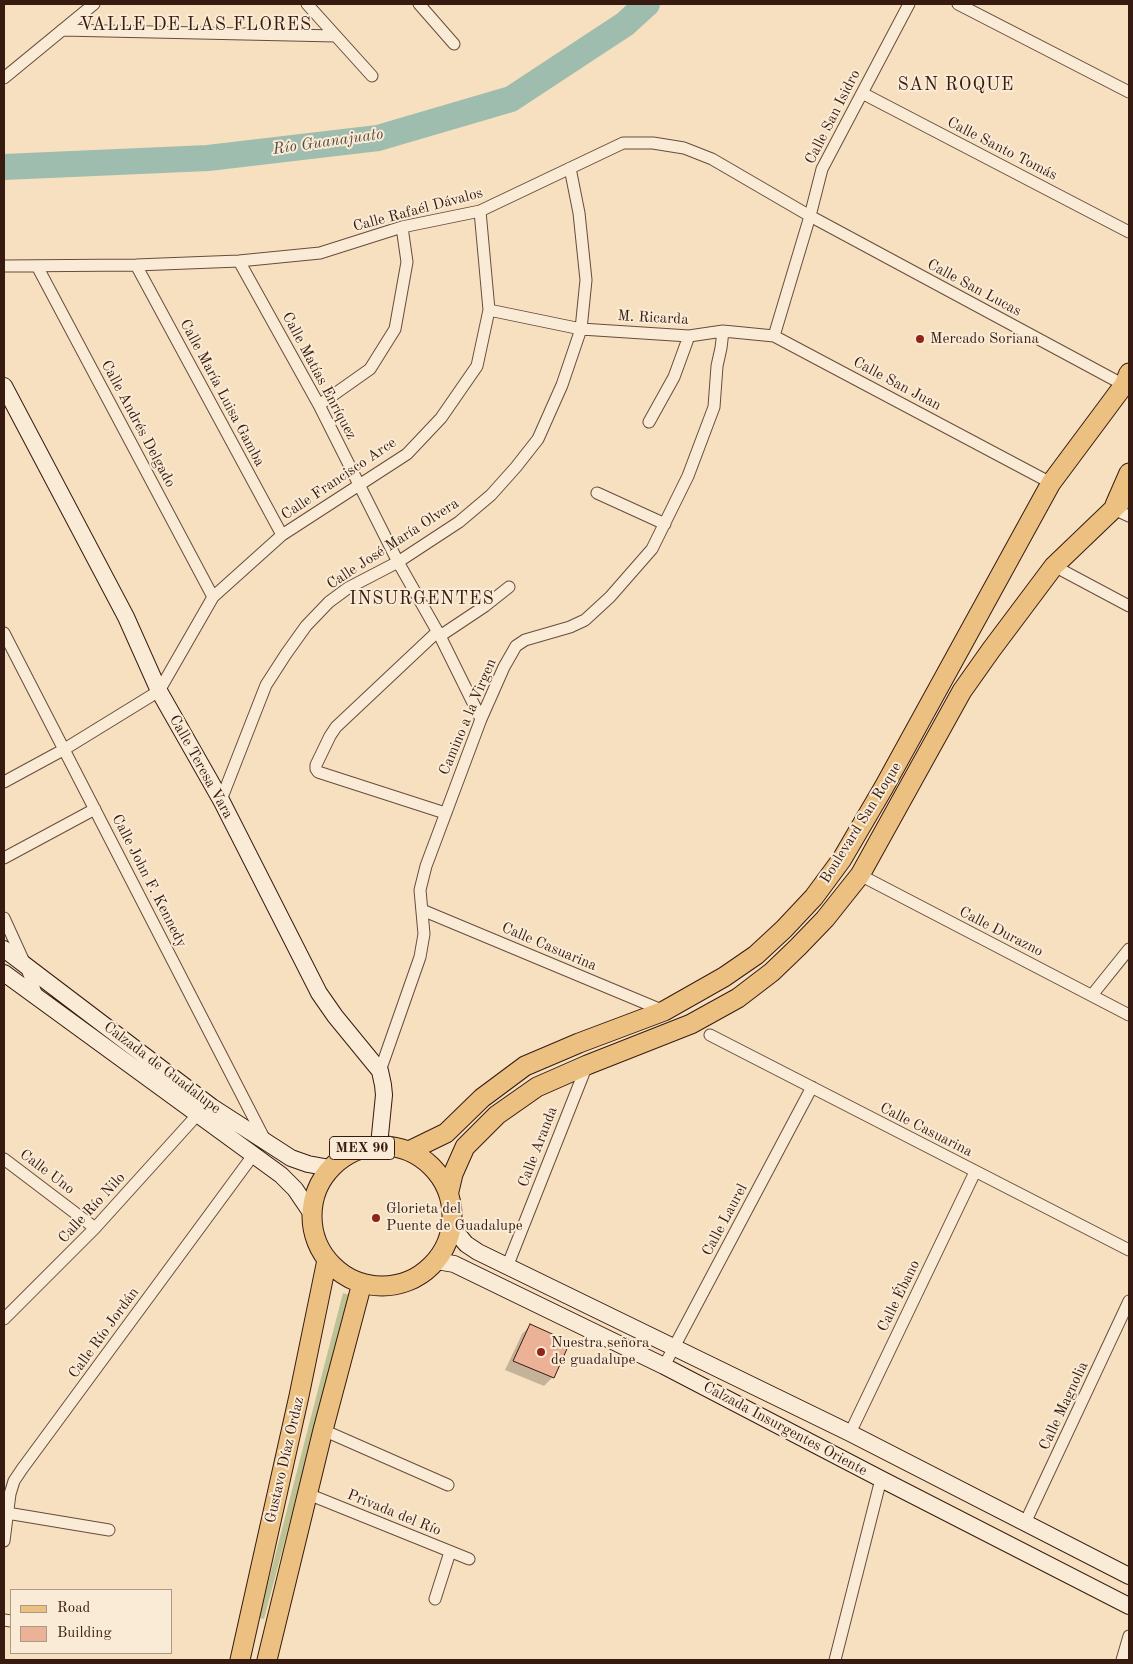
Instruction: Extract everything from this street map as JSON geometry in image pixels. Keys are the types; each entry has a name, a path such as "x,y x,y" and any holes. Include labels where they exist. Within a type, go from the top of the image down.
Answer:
{"main road":[{"name":"Boulevard San Roque","path":"409,1151 446,1133 482,1098 525,1066 579,1043 664,1011 724,977 756,955 784,929 820,889 842,859 884,787 1051,483 1128,384"},
{"name":"Calle Teresa Vara","path":"4,386 126,618 159,691 221,800 319,993 335,1016 380,1071"},
{"name":"Boulevard San Roque","path":"449,1191 453,1174 465,1147 497,1115 536,1086 691,1024 738,998 772,972 825,919 860,875 962,691 1054,566 1122,512 1129,473"},
{"path":"1122,512 1129,494"},
{"name":"Calzada de Guadalupe","path":"4,949 212,1107 267,1144 291,1158 308,1164 330,1168"},
{"name":"Calzada de Guadalupe","path":"4,973 254,1154 295,1189 312,1214"},
{"path":"379,1146 384,1095 380,1071"},
{"name":"MEX 90","path":"379,1146 409,1151 426,1161 439,1174 449,1191 453,1209 452,1227 447,1245 437,1261 422,1275 403,1284 382,1286 362,1284 343,1274 327,1260 315,1238 312,1214 317,1189 330,1168 344,1156 361,1149 379,1146"},
{"name":"Calzada Insurgentes Oriente","path":"452,1227 466,1244 507,1267 850,1433 1129,1576"},
{"name":"Gustavo Díaz Ordaz","path":"240,1660 299,1396 327,1260"},
{"name":"Calzada Insurgentes Oriente","path":"437,1261 454,1264 664,1366 1129,1606"},
{"name":"Gustavo Díaz Ordaz","path":"267,1660 323,1430 362,1284"}],"street":[{"path":"4,78 94,4"},
{"path":"307,4 372,76"},
{"path":"418,4 454,44"},
{"name":"Calle San Isidro","path":"774,336 822,169 909,4"},
{"path":"958,4 1129,92"},
{"path":"62,30 336,36"},
{"name":"Calle Santo Tomás","path":"862,93 1129,232"},
{"name":"Calle Rafaél Dávalos","path":"4,266 136,265 239,261 320,253 402,227 480,211 623,143 652,143 684,148 712,159 810,216"},
{"name":"Calle José María Olvera","path":"221,800 266,685 306,626 329,602 348,588 398,562 459,522 491,495 538,439 562,385 581,329 586,271 579,212 570,168"},
{"name":"Calle Francisco Arce","path":"159,691 213,597 282,535 407,454 441,418 477,366 489,310 480,211"},
{"name":"Calle San Lucas","path":"810,216 1128,384"},
{"path":"319,405 370,369 395,329 407,262 402,227"},
{"name":"Calle Matías Enríquez","path":"239,261 319,405 398,562 438,634 481,719"},
{"name":"Calle María Luisa Gamba","path":"136,265 282,535"},
{"name":"Calle Andrés Delgado","path":"37,266 213,597"},
{"name":"M. Ricarda","path":"489,310 581,329 689,336 723,332"},
{"name":"Calle San Juan","path":"723,332 774,336 1051,483"},
{"name":"Camino a la Virgen","path":"380,1071 420,957 424,934 420,890 424,874 445,812 481,719 504,667 516,646 525,640 570,627 585,620 610,596 652,549 688,476 714,407 717,366 723,332"},
{"path":"649,422 674,377 689,336"},
{"path":"597,493 665,524"},
{"path":"1054,566 1129,606"},
{"path":"445,812 318,772 316,765 336,727 438,634 485,606 509,587"},
{"name":"Calle John F. Kennedy","path":"4,633 267,1144"},
{"path":"4,782 63,750 159,691"},
{"path":"4,858 95,809"},
{"name":"Calle Durazno","path":"860,875 1129,1015"},
{"name":"Calle Casuarina","path":"422,910 664,1011"},
{"path":"4,918 38,998"},
{"path":"1092,995 1129,949"},
{"name":"Calle Casuarina","path":"710,1035 1129,1250"},
{"name":"Calle Aranda","path":"507,1267 587,1065"},
{"name":"Calle Laurel","path":"664,1366 812,1088"},
{"name":"Calle Río Nilo","path":"4,1319 95,1228 198,1114"},
{"name":"Calle Río Jordán","path":"4,1541 7,1513 14,1481 254,1154"},
{"name":"Calle Uno","path":"4,1159 95,1228"},
{"name":"Calle Ébano","path":"850,1433 975,1172"},
{"name":"Calle Magnolia","path":"1025,1523 1129,1301"},
{"path":"323,1430 448,1485"},
{"path":"835,1660 881,1479"},
{"name":"Privada del Río","path":"308,1494 469,1559"},
{"path":"7,1513 109,1530"},
{"path":"435,1599 450,1552"},
{"path":"1122,1660 1129,1636"}],"green space":[{"path":"343,1293 350,1295 264,1619 259,1618"}],"building":[{"name":"Nuestra señora de guadalupe","path":"530,1324 570,1342 554,1378 513,1361"}],"waterway":[{"name":"Río Guanajuato","path":"4,167 208,158 378,138 511,99 625,24 647,4"}],"place":[{"name":"Mercado Soriana","path":"920,339"},
{"name":"Glorieta del Puente de Guadalupe","path":"376,1218"},
{"name":"Nuestra señora de guadalupe","path":"541,1352"}],"district":[{"name":"VALLE DE LAS FLORES","path":"196,25"},
{"name":"SAN ROQUE","path":"956,85"},
{"name":"INSURGENTES","path":"422,599"}]}
